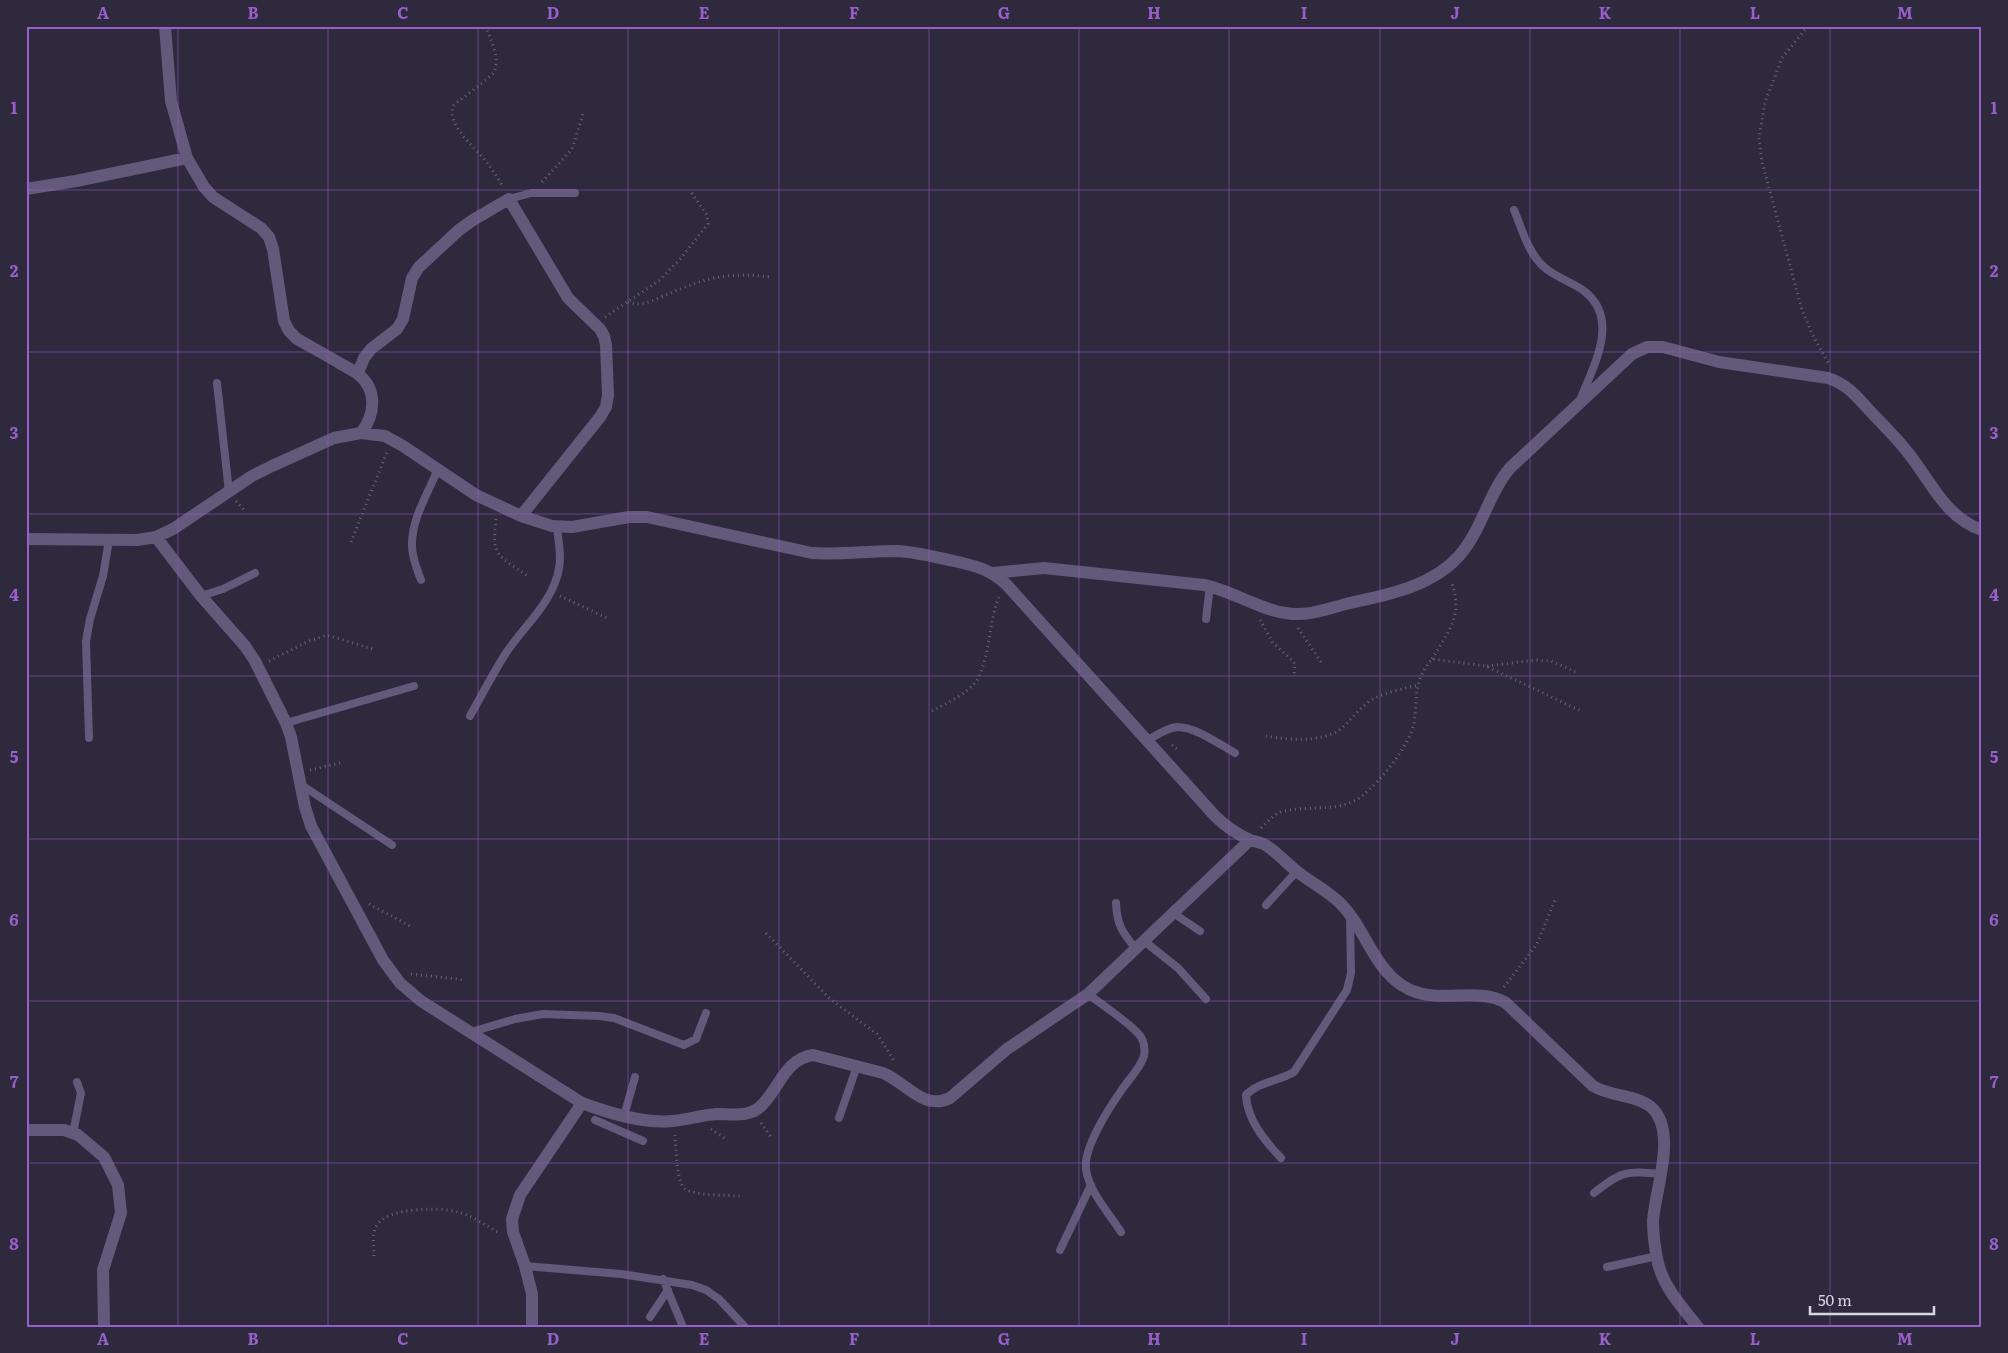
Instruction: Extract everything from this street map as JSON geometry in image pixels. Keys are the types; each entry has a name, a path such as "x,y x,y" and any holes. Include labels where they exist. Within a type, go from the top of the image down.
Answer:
{"street":[{"path":"165,26 171,101 187,158 204,187 213,197 261,228 269,237 274,249 284,321 289,331 297,338 358,373 366,384 372,398 372,411 369,422 361,433"},
{"path":"26,189 76,181 187,158"},
{"path":"358,373 364,358 371,349 397,329 403,319 412,278 419,267 459,230 509,199 568,298 604,336 608,396 606,407 600,417 521,516"},
{"path":"993,572 1044,568 1210,586 1272,611 1289,614 1309,614 1404,590 1435,576 1458,556 1473,536 1499,481 1510,468 1632,354 1647,347 1663,347 1719,362 1828,378 1840,382 1851,390 1901,444 1947,507 1961,522 1982,530"},
{"path":"26,539 137,540 156,537 173,529 252,476 334,438 361,433 385,436 476,495 521,516 557,526 572,527 629,517 647,517 812,553 897,551 920,553 977,566 993,572 1006,584 1220,821 1250,840 1266,845 1339,903 1350,915 1377,960 1389,975 1403,986 1420,994 1443,997 1495,996 1506,1003 1593,1086 1604,1093 1641,1100 1654,1109 1663,1128 1665,1144 1653,1220 1657,1256 1666,1282 1675,1300 1698,1327"},
{"path":"156,537 201,596 245,646 258,666 286,723 305,807 312,826 383,960 400,983 421,1001 470,1032 580,1110 662,1122 715,1114 743,1115 754,1112 763,1105 793,1063 802,1057 813,1055 892,1077 926,1101 937,1103 943,1101 950,1098 1019,1040 1088,994 1250,840"},
{"path":"532,1327 532,1294 525,1266 513,1232 512,1219 520,1194 580,1110"},
{"path":"26,1130 64,1130 73,1133 104,1158 118,1185 120,1213 103,1270 104,1327"}],"lane":[{"path":"509,199 531,192 575,194"},
{"path":"1514,210 1530,248 1544,268 1584,292 1596,304 1601,315 1603,330 1600,349 1578,404"},
{"path":"217,383 229,492"},
{"path":"421,580 413,557 412,545 415,523 438,470"},
{"path":"470,716 507,652 545,602 559,570 560,554 557,526"},
{"path":"89,738 86,641 90,619 103,576 109,540"},
{"path":"201,596 223,589 255,573"},
{"path":"1206,619 1210,586"},
{"path":"286,723 414,686"},
{"path":"1147,740 1166,730 1176,727 1186,728 1235,753"},
{"path":"299,778 392,846"},
{"path":"1266,905 1297,871"},
{"path":"1116,903 1122,931 1140,945 1178,968 1206,999"},
{"path":"1174,913 1200,931"},
{"path":"1280,1158 1262,1137 1246,1102 1246,1095 1259,1086 1294,1072 1347,990 1351,973 1350,915"},
{"path":"1088,994 1142,1038 1144,1055 1139,1066 1120,1092 1087,1152 1086,1168 1091,1185 1121,1232"},
{"path":"470,1032 515,1019 543,1014 599,1016 614,1018 684,1045 696,1039 706,1012"},
{"path":"839,1118 857,1066"},
{"path":"624,1116 635,1077"},
{"path":"73,1133 81,1094 77,1082"},
{"path":"595,1120 643,1141"},
{"path":"1594,1194 1619,1175 1630,1172 1660,1174"},
{"path":"1060,1250 1091,1185"},
{"path":"1607,1267 1657,1256"},
{"path":"525,1266 664,1279 692,1285 706,1290 719,1299 745,1327"},
{"path":"664,1279 683,1327"},
{"path":"650,1317 668,1290"}],"path":[{"path":"485,26 495,54 494,72 454,105 452,108 452,118 464,136 492,169 509,199"},
{"path":"1808,26 1782,58 1765,102 1759,138 1762,162 1802,310 1814,338 1840,382"},
{"path":"531,192 572,149 584,111"},
{"path":"594,324 660,280 681,258 708,224 707,215 691,192"},
{"path":"628,302 634,305 645,303 722,275 744,274 772,277"},
{"path":"351,542 392,440"},
{"path":"498,506 493,541 495,548 499,555 529,577"},
{"path":"1250,840 1272,817 1284,811 1347,804 1361,797 1376,784 1402,750 1414,725 1418,685 1422,672 1450,629 1457,612 1457,596 1446,567"},
{"path":"932,711 962,694 977,679 982,668 994,611 1006,584"},
{"path":"550,591 607,618"},
{"path":"1256,604 1263,628 1273,643 1293,661 1295,665 1294,676"},
{"path":"1289,614 1323,665"},
{"path":"258,666 327,635 376,650"},
{"path":"1432,659 1486,666 1535,660 1551,661 1576,672"},
{"path":"1486,666 1581,712"},
{"path":"1266,736 1288,740 1332,734 1374,698 1418,685"},
{"path":"299,778 344,762"},
{"path":"346,892 410,926"},
{"path":"1495,996 1514,975 1537,944 1555,900"},
{"path":"766,933 829,998 877,1034 897,1066"},
{"path":"392,972 465,980"},
{"path":"674,1121 677,1166 682,1186 686,1190 694,1192 740,1196"},
{"path":"374,1256 373,1237 376,1226 394,1214 412,1210 438,1209 457,1212 516,1241"}]}
